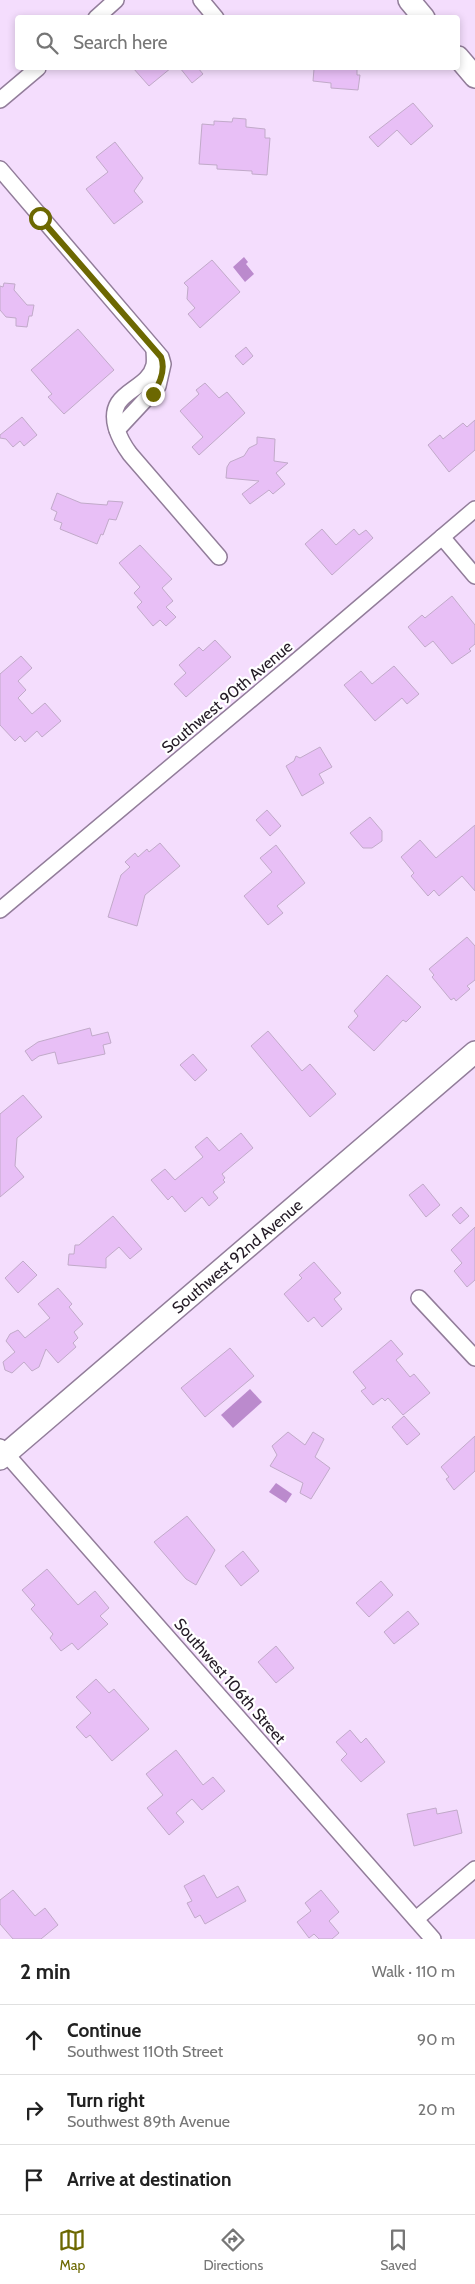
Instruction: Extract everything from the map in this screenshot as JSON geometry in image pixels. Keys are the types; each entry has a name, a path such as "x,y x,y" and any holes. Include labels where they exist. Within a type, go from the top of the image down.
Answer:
{"street":[{"path":"99,15 116,0"},
{"path":"201,0 214,15"},
{"path":"409,0 422,15"},
{"path":"460,59 475,77"},
{"path":"0,100 36,70"},
{"path":"0,170 154,348 163,364 158,386 117,430 126,449 219,557"},
{"name":"Southwest 90th Avenue","path":"0,910 475,509"},
{"path":"442,537 475,576"},
{"name":"Southwest 92nd Avenue","path":"2,1454 475,1052"},
{"path":"419,1298 475,1358"},
{"name":"Southwest 106th Street","path":"2,1454 433,1939"},
{"path":"416,1920 475,1869"}],"shaded area":[{"path":"244,257 248,262 246,264 254,274 245,282 233,267"},
{"path":"250,1389 262,1402 233,1428 221,1415"},
{"path":"276,1483 292,1494 286,1503 269,1492"}],"building":[{"path":"135,70 169,70 149,86"},
{"path":"182,70 200,70 203,74 192,83"},
{"path":"314,70 357,70 357,75 360,75 358,90 331,88 331,83 313,81"},
{"path":"413,103 433,126 411,145 397,130 378,147 369,137"},
{"path":"233,118 246,119 246,127 265,129 265,138 270,138 267,175 252,174 252,171 217,169 217,165 199,164 202,124 214,125 214,121 232,122"},
{"path":"115,142 143,178 134,191 143,202 114,224 86,189 108,172 96,157"},
{"path":"212,260 240,292 200,328 188,314 195,308 187,299 188,287 184,283"},
{"path":"4,283 15,284 14,290 27,305 34,305 27,327 16,326 16,318 6,317 0,310 0,286 3,287"},
{"path":"78,329 114,370 64,414 48,397 52,394 31,370"},
{"path":"246,347 253,356 243,365 235,356"},
{"path":"205,383 219,398 227,392 245,413 199,455 192,447 203,437 180,411 199,394 196,390"},
{"path":"22,417 37,435 24,446 20,441 13,447 6,439 0,438 0,435"},
{"path":"475,420 475,450 449,472 428,445 440,435 443,439 463,423 467,427"},
{"path":"257,437 275,439 274,461 288,463 276,473 285,484 273,494 269,490 250,504 242,494 259,481 226,478 227,467 230,462 244,456 249,448 257,444"},
{"path":"57,493 81,503 107,505 108,501 123,502 116,520 109,519 103,535 101,534 97,544 60,529 62,523 54,520 57,512 51,509"},
{"path":"322,529 336,545 354,529 359,535 366,530 373,538 332,575 305,544"},
{"path":"140,545 172,579 162,588 173,601 166,607 176,617 166,626 160,620 153,626 137,607 142,602 134,593 140,587 119,563"},
{"path":"452,596 475,625 475,644 469,649 471,651 452,664 433,641 425,647 408,627 422,615 425,618"},
{"path":"215,640 231,657 186,697 174,684 186,673 179,665 199,647 203,651"},
{"path":"21,656 32,668 18,681 26,690 18,698 32,714 45,703 61,721 42,737 37,731 25,742 20,736 15,741 0,725 0,674"},
{"path":"394,666 419,694 407,704 402,698 375,721 344,685 361,671 372,684"},
{"path":"320,747 332,767 319,774 324,783 302,796 286,766 294,761 296,756 300,758"},
{"path":"267,810 281,826 270,836 256,820"},
{"path":"370,817 382,831 382,841 372,848 363,848 350,833"},
{"path":"475,825 475,891 462,876 439,896 434,890 428,896 411,876 414,873 401,857 420,840 436,858"},
{"path":"160,843 180,866 145,895 137,926 108,917 121,875 130,867 125,862 135,853 138,857 147,849 149,852"},
{"path":"276,845 305,883 277,906 283,913 268,925 244,896 272,872 260,858"},
{"path":"467,937 475,946 475,980 467,986 470,989 456,1001 454,998 451,1000 432,977 434,975 429,969"},
{"path":"387,975 421,1007 406,1022 403,1020 374,1051 348,1027 358,1016 354,1011"},
{"path":"90,1028 92,1036 108,1032 111,1043 103,1045 105,1054 58,1064 55,1052 39,1056 32,1061 25,1051 38,1042"},
{"path":"268,1031 302,1071 310,1064 336,1094 310,1117 251,1046"},
{"path":"193,1054 207,1070 195,1081 180,1065"},
{"path":"23,1095 42,1117 17,1138 15,1166 24,1177 0,1197 0,1114"},
{"path":"241,1133 253,1148 222,1174 225,1182 213,1192 218,1198 209,1206 202,1197 185,1212 172,1196 168,1200 151,1180 165,1169 175,1180 203,1157 195,1147 207,1137 219,1151"},
{"path":"423,1184 440,1205 426,1217 409,1195"},
{"path":"461,1207 469,1216 460,1224 452,1215"},
{"path":"113,1216 142,1249 130,1259 119,1247 106,1258 106,1268 68,1265 69,1254 74,1254 75,1245 79,1245"},
{"path":"475,1227 475,1280 467,1287 454,1271 462,1263 451,1250"},
{"path":"23,1261 37,1275 18,1293 5,1278"},
{"path":"314,1262 341,1293 334,1299 342,1309 322,1327 314,1317 308,1322 284,1294 302,1278 299,1275"},
{"path":"58,1288 72,1304 69,1307 83,1324 74,1332 78,1338 73,1343 76,1347 58,1363 46,1349 39,1367 32,1371 24,1362 12,1373 5,1370 3,1362 15,1352 6,1341 10,1334 18,1330 25,1338 50,1318 38,1304"},
{"path":"391,1340 403,1354 396,1360 410,1377 414,1374 430,1393 403,1415 388,1398 385,1401 382,1398 373,1405 361,1391 366,1388 353,1372"},
{"path":"230,1348 254,1376 205,1417 181,1388"},
{"path":"404,1416 420,1434 407,1445 392,1427"},
{"path":"288,1432 305,1445 313,1432 324,1439 315,1457 330,1468 311,1499 300,1493 303,1483 270,1466 277,1455 272,1446"},
{"path":"475,1436 475,1471 454,1490 446,1479 449,1477 441,1467"},
{"path":"187,1516 215,1550 196,1585 186,1579 154,1542"},
{"path":"243,1551 259,1571 241,1586 225,1566"},
{"path":"47,1569 78,1605 95,1591 109,1608 100,1616 108,1624 78,1650 72,1643 61,1651 50,1638 53,1634 31,1609 35,1605 22,1590"},
{"path":"381,1581 393,1595 369,1617 356,1603"},
{"path":"408,1611 419,1624 394,1644 384,1632"},
{"path":"276,1646 294,1668 276,1683 258,1662"},
{"path":"96,1679 109,1693 114,1689 149,1729 112,1761 90,1735 86,1738 76,1727 91,1713 76,1697"},
{"path":"350,1730 361,1743 366,1738 385,1762 361,1782 341,1760 347,1754 336,1742"},
{"path":"176,1750 203,1785 213,1777 225,1791 202,1810 192,1799 176,1813 184,1822 169,1835 147,1808 163,1795 146,1774"},
{"path":"436,1808 437,1814 457,1810 462,1833 414,1846 407,1814"},
{"path":"204,1875 217,1898 238,1886 246,1901 205,1924 200,1915 195,1918 187,1903 192,1901 184,1886"},
{"path":"13,1890 35,1916 45,1908 58,1925 41,1939 13,1939 0,1924 0,1900"},
{"path":"321,1890 339,1912 329,1921 339,1933 332,1939 319,1939 314,1934 309,1938 297,1922 311,1911 305,1903"}],"route":[{"path":"40,218 161,357 163,364 162,375 153,394"}]}
